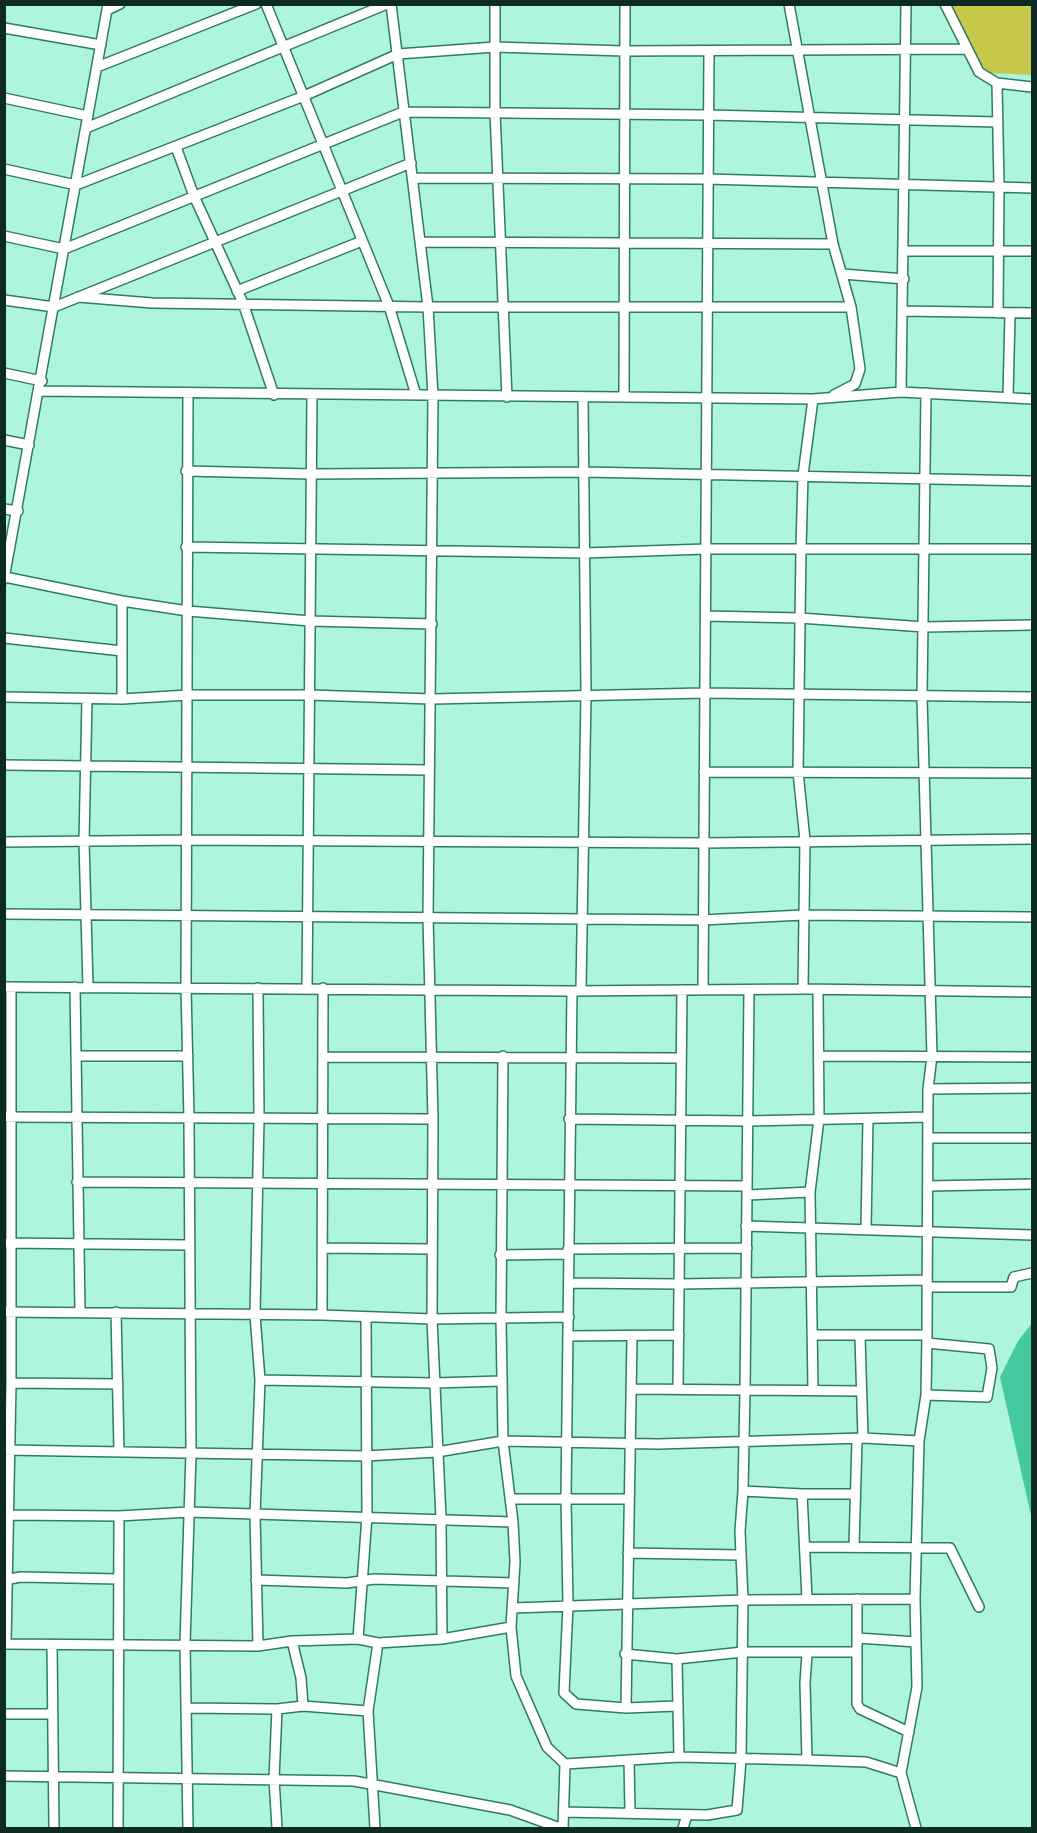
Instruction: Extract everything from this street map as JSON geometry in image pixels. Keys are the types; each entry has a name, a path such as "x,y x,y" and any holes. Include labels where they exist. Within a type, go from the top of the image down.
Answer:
{"street":[{"path":"120,4 108,7 100,45 42,381 38,391 5,578 122,601 188,611 310,621 432,624"},
{"path":"97,67 256,4"},
{"path":"266,4 389,306 416,395"},
{"path":"86,128 389,4 398,54 403,112 421,242 428,307 433,396 432,699 428,917 433,1119 432,1319 441,1519 442,1639"},
{"path":"495,4 495,112 503,241 507,397"},
{"path":"624,4 622,306 624,397"},
{"path":"789,4 833,244 851,307 859,378 855,384 831,397"},
{"path":"901,392 904,279 902,120 906,4"},
{"path":"945,4 979,72 997,83 1032,87"},
{"path":"4,28 100,45"},
{"path":"4,170 76,185 304,96 398,54 495,47 624,51 966,49"},
{"path":"704,990 702,920 705,772 709,51"},
{"path":"997,83 998,313"},
{"path":"4,98 88,116"},
{"path":"4,236 64,249 403,112 708,115 997,122"},
{"path":"176,147 194,196 243,303 274,395"},
{"path":"4,300 54,307 411,163"},
{"path":"413,178 707,179 1032,188"},
{"path":"237,291 362,241"},
{"path":"421,242 833,244"},
{"path":"904,251 1032,251"},
{"path":"843,274 904,279"},
{"path":"78,297 114,301 428,307 851,307"},
{"path":"903,311 1032,313"},
{"path":"1008,397 1010,314"},
{"path":"4,373 42,381"},
{"path":"38,391 813,399 901,392 1032,399"},
{"path":"916,1828 901,1773 917,1687 915,1599 919,1442 926,1395 928,1089 932,1056 922,697 926,393"},
{"path":"188,394 186,987 189,1119 190,1453 185,1644 188,1708 188,1828"},
{"path":"307,988 312,395"},
{"path":"583,397 586,694 584,842 582,919 571,1058 569,1119 566,1498 568,1605 564,1693 576,1704 626,1708 676,1706"},
{"path":"803,989 805,840 798,772 801,549 803,476 813,399"},
{"path":"4,440 29,445"},
{"path":"186,471 311,474 584,472 924,477 1032,481"},
{"path":"4,509 18,512"},
{"path":"186,547 311,547 585,553 706,549 1032,549"},
{"path":"122,601 122,699"},
{"path":"706,616 801,618 924,627 1032,626"},
{"path":"4,638 122,651"},
{"path":"4,697 122,699 188,695 309,695 432,699 704,693 1032,697"},
{"path":"87,699 84,841 87,987"},
{"path":"4,765 429,770"},
{"path":"705,772 1032,773"},
{"path":"4,842 186,840 704,843 1032,839"},
{"path":"4,914 308,914 702,920 804,915 927,914 1032,917"},
{"path":"511,1627 442,1639 378,1643 358,1639 292,1641 258,1646 5,1644 10,1515 7,1450 11,1383 7,1312 8,987 577,991 929,989 1032,992"},
{"path":"75,987 80,1312"},
{"path":"258,988 259,1182 255,1315 260,1380 255,1515 258,1646"},
{"path":"322,1315 323,988"},
{"path":"678,1389 682,990"},
{"path":"564,1812 630,1811 707,1815 738,1810 743,1652 740,1555 747,1282 749,990"},
{"path":"813,1390 810,1192 819,1119 818,990"},
{"path":"77,1056 188,1056"},
{"path":"4,1776 187,1777 371,1783 510,1810 562,1828 565,1764 544,1742 516,1676 511,1627 514,1583 513,1522 503,1442 500,1255 503,1056"},
{"path":"819,1056 1032,1058"},
{"path":"324,1057 681,1058"},
{"path":"928,1089 1032,1088"},
{"path":"8,1117 433,1119"},
{"path":"569,1119 748,1121 928,1117"},
{"path":"867,1229 868,1119"},
{"path":"929,1138 1032,1138"},
{"path":"77,1182 679,1185 747,1191 810,1192"},
{"path":"928,1186 1032,1184"},
{"path":"746,1226 1032,1235"},
{"path":"7,1243 188,1245"},
{"path":"324,1248 431,1249"},
{"path":"500,1255 568,1251 747,1248"},
{"path":"569,1283 679,1284 811,1280 1011,1287 1014,1277 1032,1273"},
{"path":"7,1312 322,1315 432,1319 569,1317"},
{"path":"116,1312 119,1451"},
{"path":"358,1639 367,1516 366,1318"},
{"path":"569,1336 679,1335"},
{"path":"813,1335 927,1339 989,1349 992,1368 987,1396 926,1395"},
{"path":"626,1708 625,1654 628,1606 632,1336"},
{"path":"854,1547 855,1494 860,1439 860,1336"},
{"path":"260,1380 434,1383 502,1381"},
{"path":"11,1383 118,1384"},
{"path":"631,1389 861,1390"},
{"path":"7,1450 366,1456 437,1452 503,1442 744,1444 860,1439 919,1442"},
{"path":"743,1491 855,1494"},
{"path":"802,1494 807,1599"},
{"path":"511,1499 629,1498"},
{"path":"10,1515 119,1516 189,1512 513,1522"},
{"path":"118,1828 119,1516"},
{"path":"805,1547 950,1548 979,1607"},
{"path":"628,1553 740,1555"},
{"path":"6,1580 21,1577 119,1579"},
{"path":"256,1580 363,1582 374,1579 514,1583"},
{"path":"857,1599 857,1704 860,1709 909,1732"},
{"path":"513,1608 568,1605 628,1606 743,1600 915,1599"},
{"path":"858,1638 916,1642"},
{"path":"292,1641 301,1678 303,1706"},
{"path":"375,1828 368,1711 378,1643"},
{"path":"52,1645 54,1828"},
{"path":"625,1654 677,1659 743,1652 807,1654 857,1652"},
{"path":"807,1654 804,1683 807,1760"},
{"path":"677,1659 676,1706 679,1758"},
{"path":"188,1708 277,1709 303,1706 368,1711"},
{"path":"277,1709 274,1779 278,1828"},
{"path":"4,1714 51,1714"},
{"path":"565,1764 679,1758 807,1760 866,1762 901,1773"},
{"path":"629,1760 630,1811"},
{"path":"683,1828 687,1815"}],"shaded area":[{"path":"949,5 1032,5 1032,75 990,73 978,63"},
{"path":"1032,1323 1032,1520 1000,1377 1018,1341"}]}
